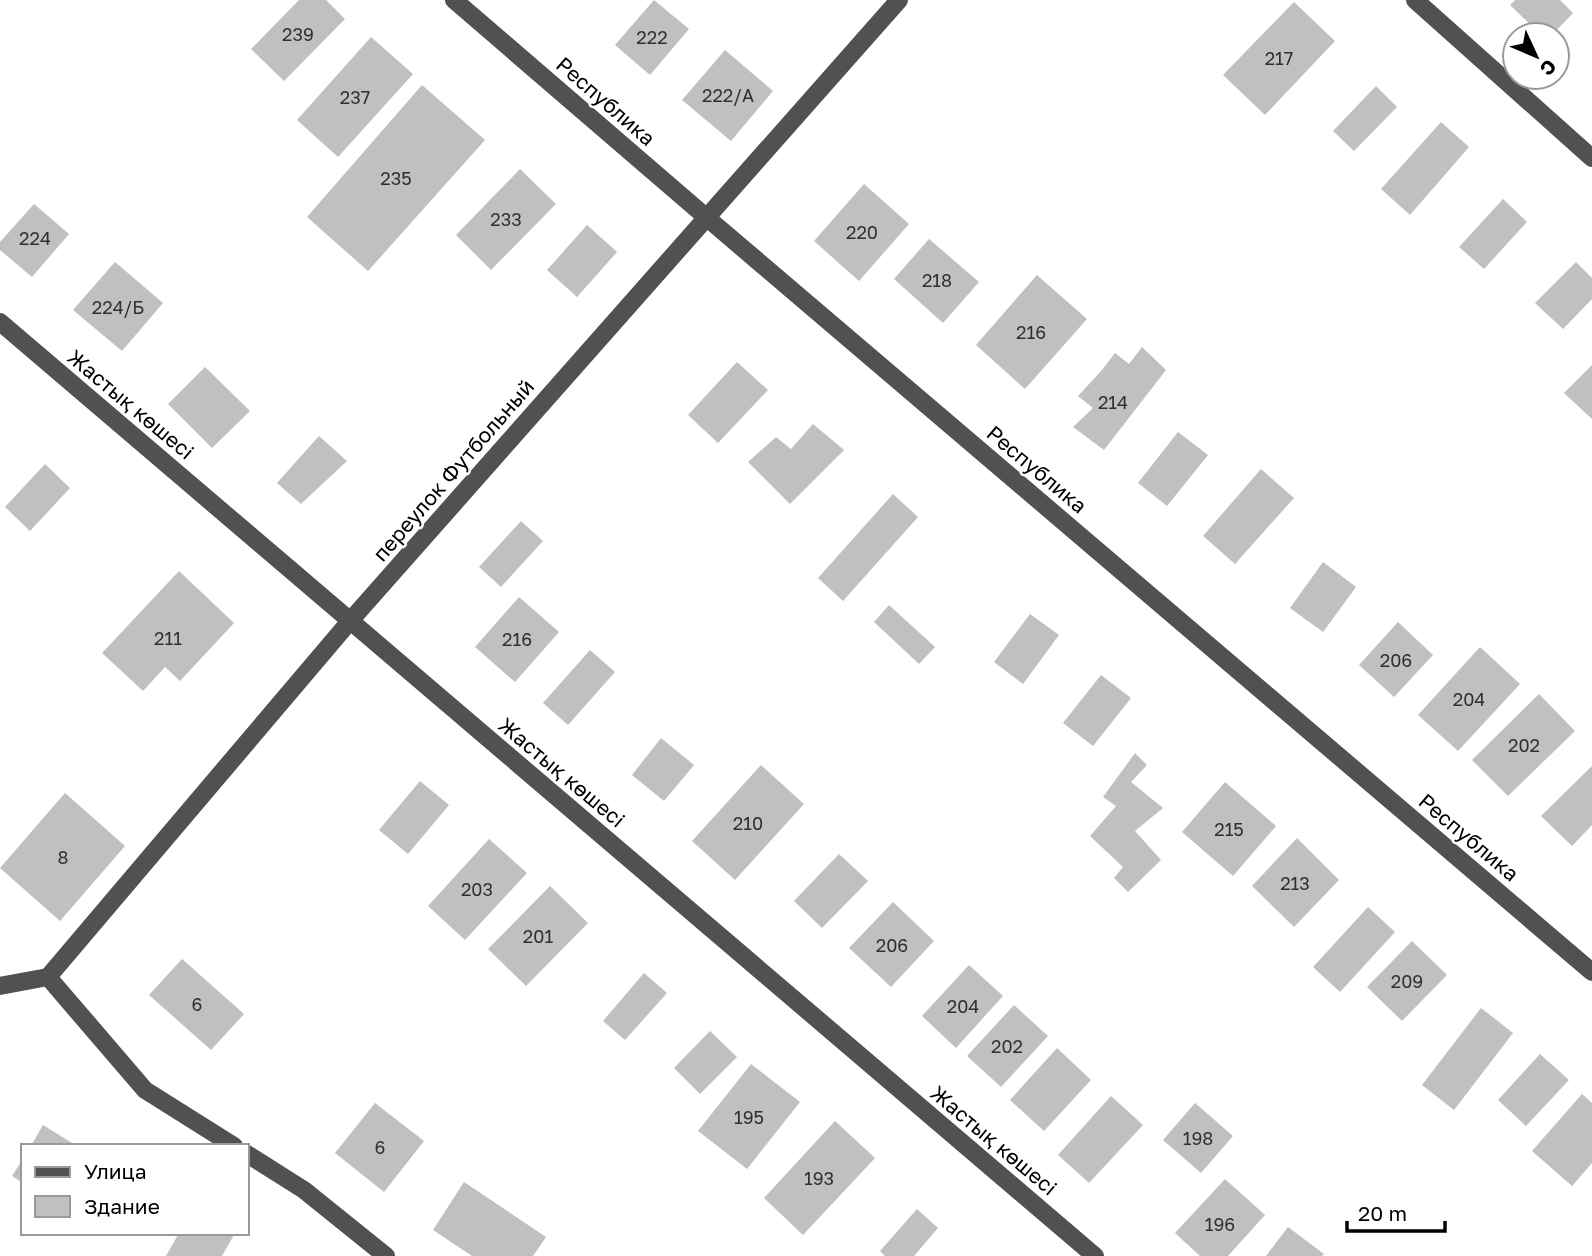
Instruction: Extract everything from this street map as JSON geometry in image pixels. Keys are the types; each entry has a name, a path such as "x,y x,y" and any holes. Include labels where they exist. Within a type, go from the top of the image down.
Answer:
{"street":[{"name":"Республика","path":"454,0 1592,972"},
{"name":"переулок Футбольный","path":"48,977 351,621 899,0"},
{"path":"1415,0 1592,158"},
{"name":"Жастық көшесі","path":"0,322 1095,1256"},
{"path":"0,986 48,977 145,1090 230,1144"},
{"path":"248,1155 304,1190 386,1256"}],"building":[{"path":"299,0 326,0 345,19 284,81 251,49"},
{"path":"654,0 689,29 650,75 615,45"},
{"path":"1515,0 1560,0 1573,13 1565,21 1527,21 1510,5"},
{"path":"1294,2 1335,41 1265,115 1223,75"},
{"path":"371,37 413,74 338,157 297,120"},
{"path":"725,50 773,91 731,141 682,100"},
{"path":"422,85 485,140 368,271 307,217"},
{"path":"1376,86 1397,107 1354,151 1333,131"},
{"path":"1441,122 1469,147 1410,215 1381,189"},
{"path":"520,169 556,204 491,270 456,235"},
{"path":"864,184 909,224 859,281 814,241"},
{"path":"1503,199 1527,222 1484,269 1459,247"},
{"path":"34,204 69,234 32,277 0,250 0,242"},
{"path":"587,225 617,252 577,297 547,270"},
{"path":"929,239 979,282 943,323 894,279"},
{"path":"115,262 163,303 122,351 73,310"},
{"path":"1576,262 1592,278 1592,299 1563,329 1535,303"},
{"path":"1037,275 1087,319 1025,389 976,345"},
{"path":"1142,347 1166,370 1104,450 1073,427 1093,408 1078,396 1115,353 1129,364"},
{"path":"737,362 768,390 718,443 688,415"},
{"path":"1592,365 1592,419 1564,393"},
{"path":"205,367 250,411 212,448 168,404"},
{"path":"813,424 844,450 790,504 748,462 776,437 791,449"},
{"path":"1178,432 1208,455 1167,506 1138,483"},
{"path":"319,436 347,461 301,504 277,483"},
{"path":"45,464 70,488 30,531 5,507"},
{"path":"1261,469 1294,498 1235,564 1203,536"},
{"path":"893,494 918,517 843,601 818,578"},
{"path":"521,521 543,541 501,587 479,567"},
{"path":"1323,562 1356,587 1323,632 1290,608"},
{"path":"179,571 234,623 180,681 165,667 143,691 102,653"},
{"path":"519,597 559,632 515,682 475,647"},
{"path":"889,605 935,647 919,664 874,622"},
{"path":"1030,614 1059,635 1023,684 994,662"},
{"path":"1398,622 1433,655 1394,697 1359,665"},
{"path":"1480,647 1520,684 1458,751 1418,715"},
{"path":"590,650 615,672 568,725 543,703"},
{"path":"1101,675 1131,698 1093,746 1063,723"},
{"path":"1539,694 1575,731 1508,796 1472,760"},
{"path":"661,738 694,765 664,801 632,775"},
{"path":"1135,753 1147,765 1131,782 1163,808 1135,831 1161,860 1128,892 1114,878 1123,867 1090,836 1116,806 1103,797"},
{"path":"761,765 804,804 735,880 692,841"},
{"path":"1592,766 1592,825 1572,846 1541,816"},
{"path":"420,781 449,805 408,854 379,830"},
{"path":"1225,782 1276,826 1233,876 1182,832"},
{"path":"65,793 125,846 60,921 0,868"},
{"path":"1297,838 1339,880 1294,927 1252,886"},
{"path":"489,839 527,873 465,940 428,906"},
{"path":"839,854 868,881 822,928 794,901"},
{"path":"550,886 588,923 526,986 488,949"},
{"path":"893,902 934,941 891,987 849,948"},
{"path":"1368,907 1395,932 1340,992 1313,967"},
{"path":"1412,941 1447,975 1402,1021 1367,987"},
{"path":"182,959 244,1014 211,1050 149,995"},
{"path":"969,965 1003,996 956,1048 922,1016"},
{"path":"644,973 667,993 625,1040 603,1021"},
{"path":"1014,1005 1048,1036 1001,1087 967,1056"},
{"path":"1481,1008 1513,1033 1454,1110 1422,1085"},
{"path":"710,1031 737,1057 700,1094 674,1068"},
{"path":"1057,1048 1091,1080 1044,1131 1010,1100"},
{"path":"1540,1054 1569,1080 1526,1126 1498,1100"},
{"path":"751,1064 800,1102 747,1169 698,1131"},
{"path":"1582,1094 1592,1103 1592,1163 1572,1186 1532,1151"},
{"path":"1111,1096 1143,1125 1089,1183 1058,1155"},
{"path":"375,1103 424,1141 384,1192 335,1153"},
{"path":"1195,1103 1233,1136 1201,1173 1163,1140"},
{"path":"835,1121 875,1158 803,1235 764,1198"},
{"path":"43,1125 74,1144 32,1144"},
{"path":"21,1162 21,1182 12,1176"},
{"path":"1225,1179 1265,1215 1228,1256 1200,1256 1175,1233"},
{"path":"464,1182 546,1237 533,1256 472,1256 433,1230"},
{"path":"917,1209 938,1228 914,1256 885,1256 880,1251"},
{"path":"1288,1227 1324,1254 1266,1256"},
{"path":"178,1235 234,1235 222,1256 166,1256"}]}
